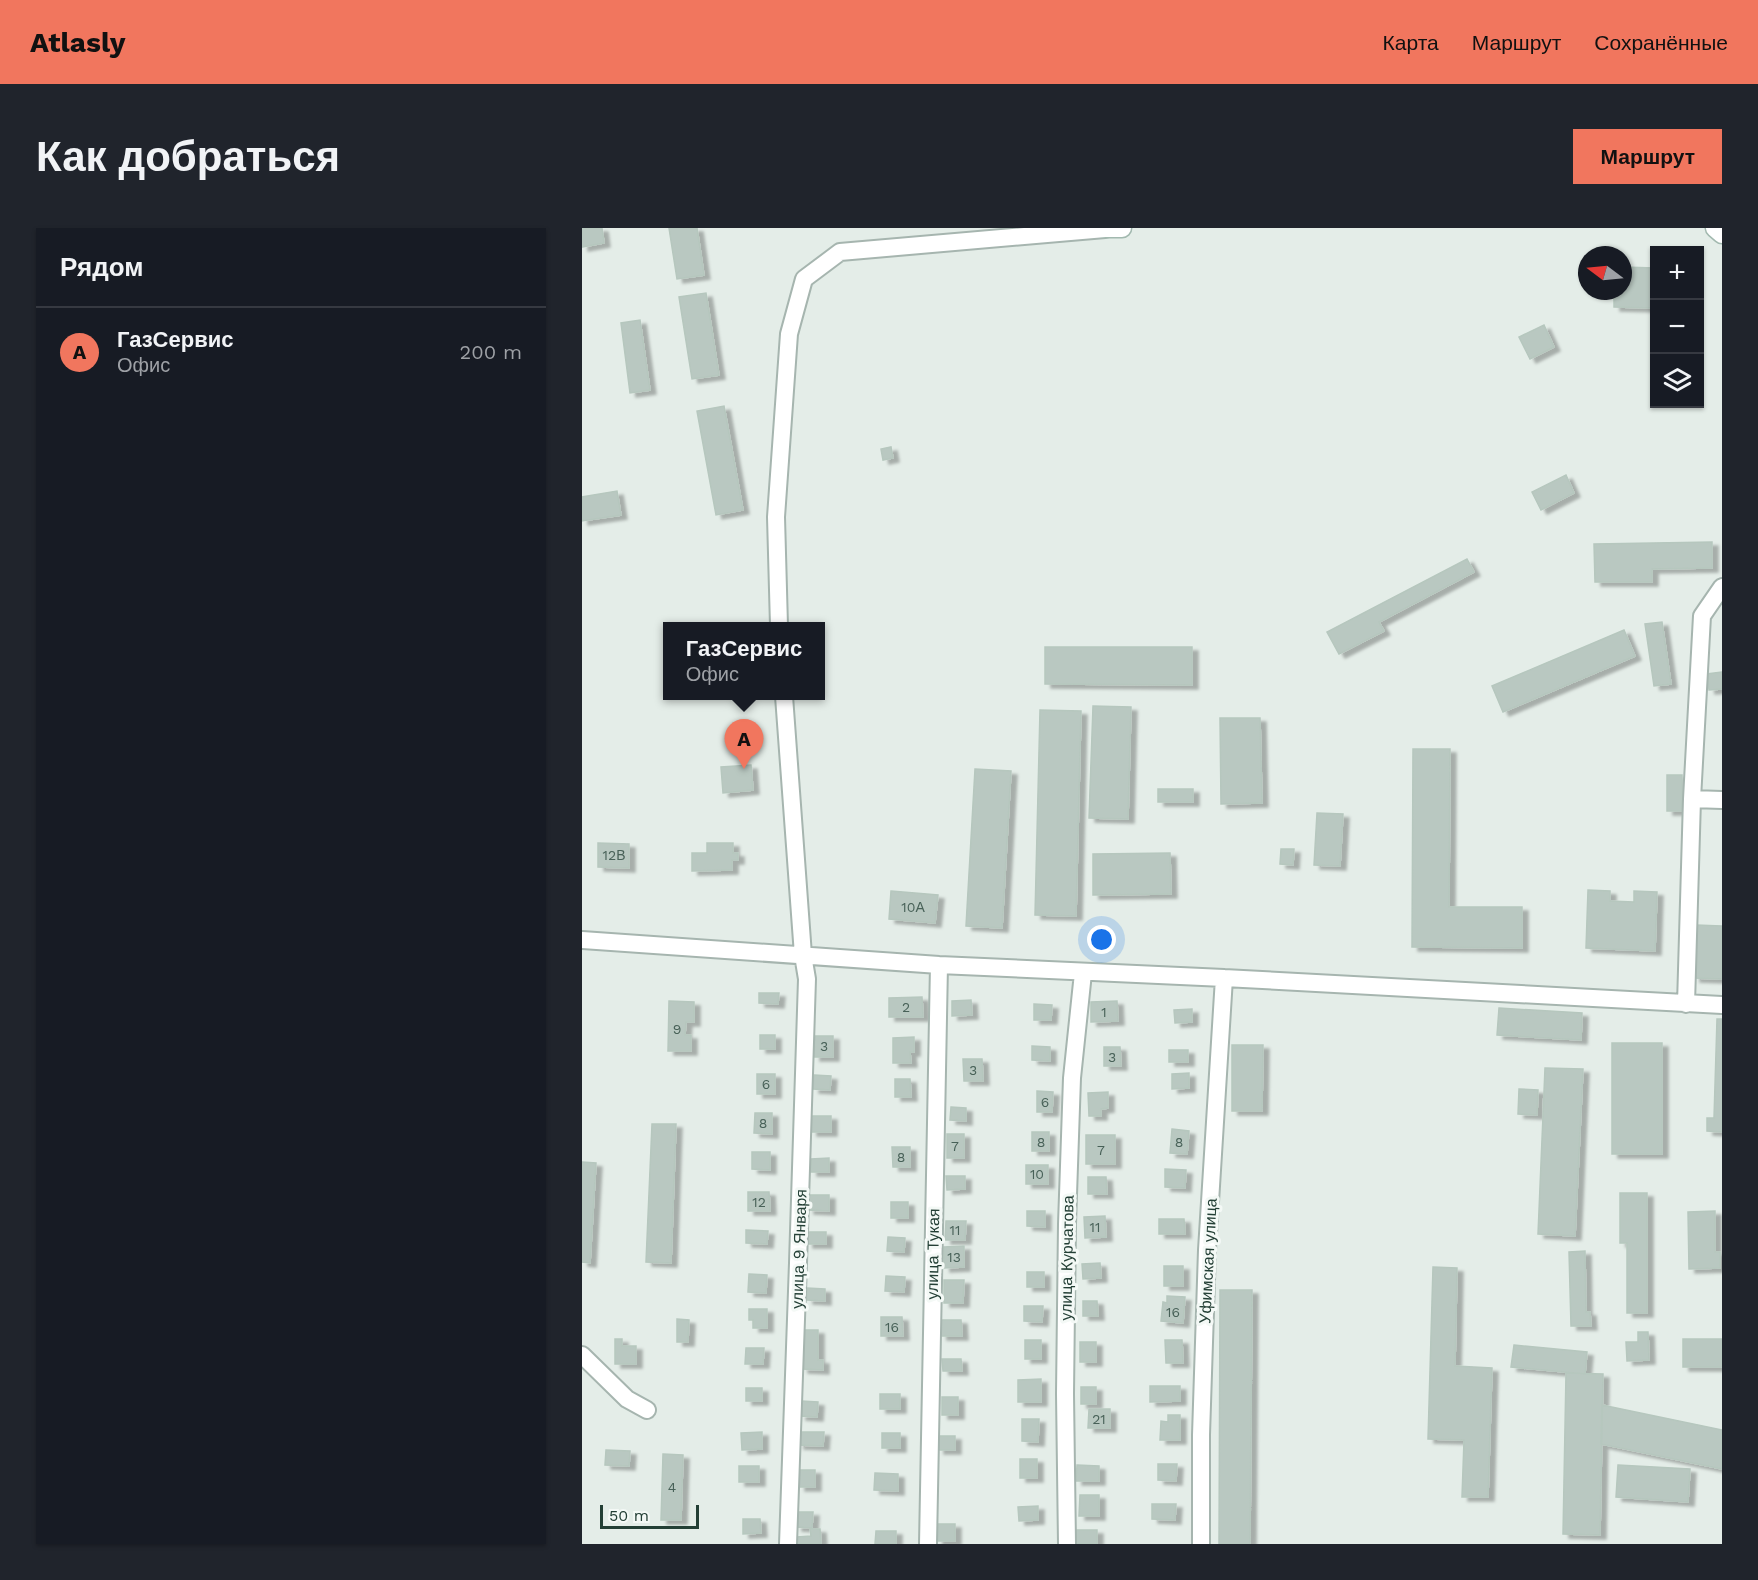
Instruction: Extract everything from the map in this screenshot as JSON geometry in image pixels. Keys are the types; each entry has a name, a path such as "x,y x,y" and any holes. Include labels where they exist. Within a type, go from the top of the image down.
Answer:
{"street":[{"path":"779,622 776,517 789,334 804,279 840,252 1110,228"},
{"path":"1715,228 1722,234"},
{"path":"1686,1004 1692,799 1702,616 1722,587"},
{"name":"улица 9 Января","path":"784,700 802,955 807,979 788,1544"},
{"path":"1692,799 1722,800"},
{"path":"582,940 939,965 1722,1005"},
{"name":"улица Тукая","path":"928,1544 939,965"},
{"name":"улица Курчатова","path":"1066,1544 1067,1213 1072,1078 1083,973"},
{"name":"Уфимская улица","path":"1201,1544 1201,1435 1207,1250 1224,978"},
{"path":"582,1355 627,1399 647,1410"}],"building":[{"path":"582,228 602,228 604,243 582,247"},
{"path":"669,228 697,228 704,275 677,279"},
{"path":"1632,267 1650,268 1650,308 1614,307 1614,300 1632,300"},
{"path":"706,293 719,375 692,379 679,297"},
{"path":"640,320 650,390 630,393 621,323"},
{"path":"1544,325 1554,347 1530,359 1519,337"},
{"path":"724,406 743,510 716,515 697,411"},
{"path":"891,447 893,458 883,460 881,449"},
{"path":"1566,475 1574,493 1541,510 1532,492"},
{"path":"617,491 621,515 582,521 582,497"},
{"path":"1712,542 1712,568 1652,569 1652,582 1595,582 1594,544"},
{"path":"1467,559 1474,572 1379,622 1384,631 1339,654 1327,632"},
{"path":"1662,622 1671,684 1654,686 1645,624"},
{"path":"1624,630 1635,656 1503,712 1492,686"},
{"path":"1045,647 1192,647 1192,685 1045,684"},
{"path":"1722,672 1722,689 1709,690 1707,674"},
{"path":"1093,706 1131,707 1128,819 1089,818"},
{"path":"1040,710 1081,711 1076,916 1035,915"},
{"path":"1220,718 1260,718 1262,803 1221,804"},
{"path":"1413,749 1450,749 1449,907 1522,907 1522,948 1412,947"},
{"path":"751,765 753,790 723,793 721,767"},
{"path":"975,769 1011,771 1002,928 966,926"},
{"path":"1667,775 1682,775 1682,811 1667,811"},
{"path":"1158,789 1193,789 1193,802 1158,802"},
{"path":"1317,813 1343,814 1340,866 1314,865"},
{"path":"598,843 629,844 629,868 598,867"},
{"path":"707,843 733,843 733,853 738,853 738,860 732,860 732,870 692,871 692,853 707,853"},
{"path":"1281,849 1294,849 1293,865 1280,864"},
{"path":"1170,853 1171,894 1093,895 1093,854"},
{"path":"1588,890 1610,891 1610,901 1634,902 1634,891 1657,892 1655,951 1586,948"},
{"path":"891,891 938,895 935,923 889,919"},
{"path":"1696,925 1722,926 1722,979 1694,978"},
{"path":"759,993 779,993 778,1004 759,1003"},
{"path":"922,997 923,1017 889,1017 889,998"},
{"path":"971,1000 972,1015 952,1016 952,1001"},
{"path":"669,1001 694,1002 694,1022 686,1022 685,1035 691,1035 691,1051 668,1051"},
{"path":"1117,1001 1118,1021 1091,1022 1091,1002"},
{"path":"1034,1004 1052,1005 1051,1020 1034,1020"},
{"path":"1499,1008 1582,1013 1581,1040 1497,1035"},
{"path":"1192,1009 1192,1022 1175,1023 1174,1010"},
{"path":"1717,1019 1722,1019 1722,1132 1707,1131 1707,1118 1714,1118"},
{"path":"760,1035 775,1035 775,1049 760,1049"},
{"path":"815,1036 833,1036 833,1057 814,1057"},
{"path":"914,1037 914,1052 910,1052 911,1063 893,1063 893,1038"},
{"path":"1612,1043 1662,1043 1662,1154 1612,1154"},
{"path":"1232,1045 1263,1045 1262,1111 1232,1111"},
{"path":"1032,1046 1050,1047 1050,1061 1032,1060"},
{"path":"1104,1047 1120,1047 1121,1066 1104,1066"},
{"path":"1169,1050 1188,1050 1188,1062 1169,1062"},
{"path":"963,1059 982,1059 983,1081 964,1081"},
{"path":"1545,1068 1583,1069 1575,1236 1538,1234"},
{"path":"1189,1073 1189,1088 1172,1089 1172,1074"},
{"path":"757,1074 775,1074 775,1094 757,1094"},
{"path":"814,1075 831,1076 830,1090 813,1089"},
{"path":"895,1079 910,1079 911,1097 895,1097"},
{"path":"1519,1089 1538,1090 1537,1115 1518,1114"},
{"path":"1037,1091 1053,1092 1052,1112 1037,1112"},
{"path":"1108,1092 1108,1108 1101,1109 1101,1116 1089,1116 1088,1093"},
{"path":"951,1107 966,1108 966,1121 950,1120"},
{"path":"755,1113 772,1113 772,1134 754,1133"},
{"path":"811,1116 831,1116 831,1132 811,1132"},
{"path":"652,1124 676,1124 671,1263 646,1262"},
{"path":"1172,1129 1189,1131 1187,1154 1170,1153"},
{"path":"1032,1132 1049,1132 1049,1151 1032,1151"},
{"path":"947,1134 964,1134 964,1158 947,1158"},
{"path":"1086,1135 1115,1135 1115,1164 1086,1164"},
{"path":"892,1147 910,1147 910,1167 893,1167"},
{"path":"752,1152 770,1152 770,1170 752,1169"},
{"path":"829,1158 829,1172 811,1172 811,1159"},
{"path":"582,1162 596,1163 590,1263 582,1262"},
{"path":"1026,1165 1048,1165 1048,1184 1026,1184"},
{"path":"1165,1169 1186,1170 1185,1188 1165,1187"},
{"path":"946,1176 965,1176 965,1189 947,1190"},
{"path":"1088,1177 1106,1177 1107,1194 1088,1194"},
{"path":"748,1192 769,1192 770,1211 748,1211"},
{"path":"1620,1193 1647,1193 1647,1313 1627,1313 1627,1243 1620,1243"},
{"path":"808,1195 829,1195 829,1211 808,1210"},
{"path":"891,1202 908,1202 908,1218 891,1218"},
{"path":"1027,1211 1045,1211 1045,1227 1027,1226"},
{"path":"1715,1211 1715,1252 1720,1252 1720,1268 1689,1269 1688,1212"},
{"path":"1105,1216 1106,1237 1085,1238 1084,1217"},
{"path":"1159,1219 1184,1219 1185,1234 1159,1234"},
{"path":"946,1221 966,1221 965,1240 945,1240"},
{"path":"746,1230 768,1231 767,1244 746,1243"},
{"path":"807,1232 826,1232 826,1244 807,1244"},
{"path":"888,1237 905,1238 904,1252 887,1251"},
{"path":"964,1246 964,1267 944,1268 944,1247"},
{"path":"1585,1251 1586,1312 1590,1312 1591,1326 1571,1326 1569,1252"},
{"path":"1100,1263 1101,1278 1083,1279 1082,1264"},
{"path":"1164,1266 1183,1266 1183,1286 1164,1286"},
{"path":"1433,1267 1457,1268 1455,1366 1492,1368 1488,1497 1462,1497 1464,1440 1428,1439"},
{"path":"1027,1272 1044,1272 1044,1287 1027,1287"},
{"path":"749,1274 767,1275 766,1293 748,1292"},
{"path":"886,1276 905,1277 904,1292 885,1291"},
{"path":"944,1280 964,1280 963,1303 944,1303"},
{"path":"807,1288 825,1289 825,1301 807,1300"},
{"path":"1220,1290 1252,1290 1250,1544 1219,1544"},
{"path":"1167,1296 1185,1297 1183,1323 1161,1321 1163,1302 1167,1303"},
{"path":"1083,1301 1097,1301 1098,1316 1083,1316"},
{"path":"1024,1306 1043,1306 1042,1322 1024,1321"},
{"path":"749,1309 767,1309 767,1328 753,1328 753,1320 749,1320"},
{"path":"881,1317 902,1317 903,1336 881,1336"},
{"path":"677,1319 689,1320 688,1342 677,1342"},
{"path":"940,1320 961,1320 962,1336 941,1336"},
{"path":"802,1330 818,1330 818,1360 823,1360 823,1370 802,1369"},
{"path":"1638,1332 1648,1332 1649,1360 1627,1361 1626,1342 1638,1342"},
{"path":"615,1339 622,1339 622,1346 636,1346 636,1364 615,1364"},
{"path":"1683,1339 1722,1339 1722,1367 1683,1367"},
{"path":"1025,1340 1041,1340 1041,1359 1025,1359"},
{"path":"1165,1340 1182,1340 1183,1363 1166,1363"},
{"path":"1080,1342 1096,1342 1096,1362 1080,1362"},
{"path":"1514,1345 1587,1352 1585,1374 1511,1367"},
{"path":"746,1348 764,1348 763,1364 745,1364"},
{"path":"942,1359 961,1359 962,1371 943,1371"},
{"path":"1566,1373 1603,1374 1600,1535 1563,1534"},
{"path":"1041,1379 1041,1402 1018,1402 1018,1380"},
{"path":"1150,1386 1180,1386 1180,1401 1150,1402"},
{"path":"1081,1387 1096,1387 1096,1404 1081,1404"},
{"path":"746,1388 762,1388 762,1401 746,1401"},
{"path":"880,1394 900,1394 900,1409 880,1409"},
{"path":"942,1397 958,1397 958,1415 942,1415"},
{"path":"801,1401 818,1402 817,1417 800,1416"},
{"path":"1602,1405 1722,1430 1722,1469 1601,1444"},
{"path":"1089,1409 1110,1409 1110,1428 1088,1428"},
{"path":"1168,1415 1180,1415 1180,1440 1160,1440 1161,1421 1168,1422"},
{"path":"1022,1419 1039,1419 1038,1442 1022,1441"},
{"path":"762,1432 762,1449 742,1450 741,1433"},
{"path":"799,1432 824,1432 823,1446 798,1445"},
{"path":"882,1433 900,1433 900,1448 882,1448"},
{"path":"938,1436 955,1436 955,1450 938,1450"},
{"path":"606,1450 630,1451 629,1466 605,1465"},
{"path":"663,1454 683,1455 681,1520 661,1520"},
{"path":"1020,1459 1037,1459 1037,1478 1020,1478"},
{"path":"1158,1464 1177,1464 1176,1481 1158,1480"},
{"path":"1077,1465 1099,1466 1099,1481 1076,1481"},
{"path":"1618,1465 1690,1469 1688,1502 1616,1497"},
{"path":"739,1466 759,1466 759,1482 739,1482"},
{"path":"799,1470 815,1470 815,1487 799,1487"},
{"path":"875,1473 898,1474 898,1491 874,1490"},
{"path":"1080,1495 1099,1495 1099,1516 1079,1516"},
{"path":"1152,1504 1176,1504 1175,1520 1152,1519"},
{"path":"1038,1506 1038,1520 1019,1521 1018,1507"},
{"path":"796,1512 813,1512 812,1528 796,1527"},
{"path":"743,1519 760,1519 761,1533 743,1534"},
{"path":"937,1524 955,1524 955,1541 937,1541"},
{"path":"810,1529 820,1529 821,1544 797,1544 797,1537 811,1536"},
{"path":"1076,1530 1097,1530 1097,1544 1076,1544"},
{"path":"876,1531 896,1531 896,1544 875,1544"}],"place":[{"name":"ГазСервис","path":"744,769"}]}
